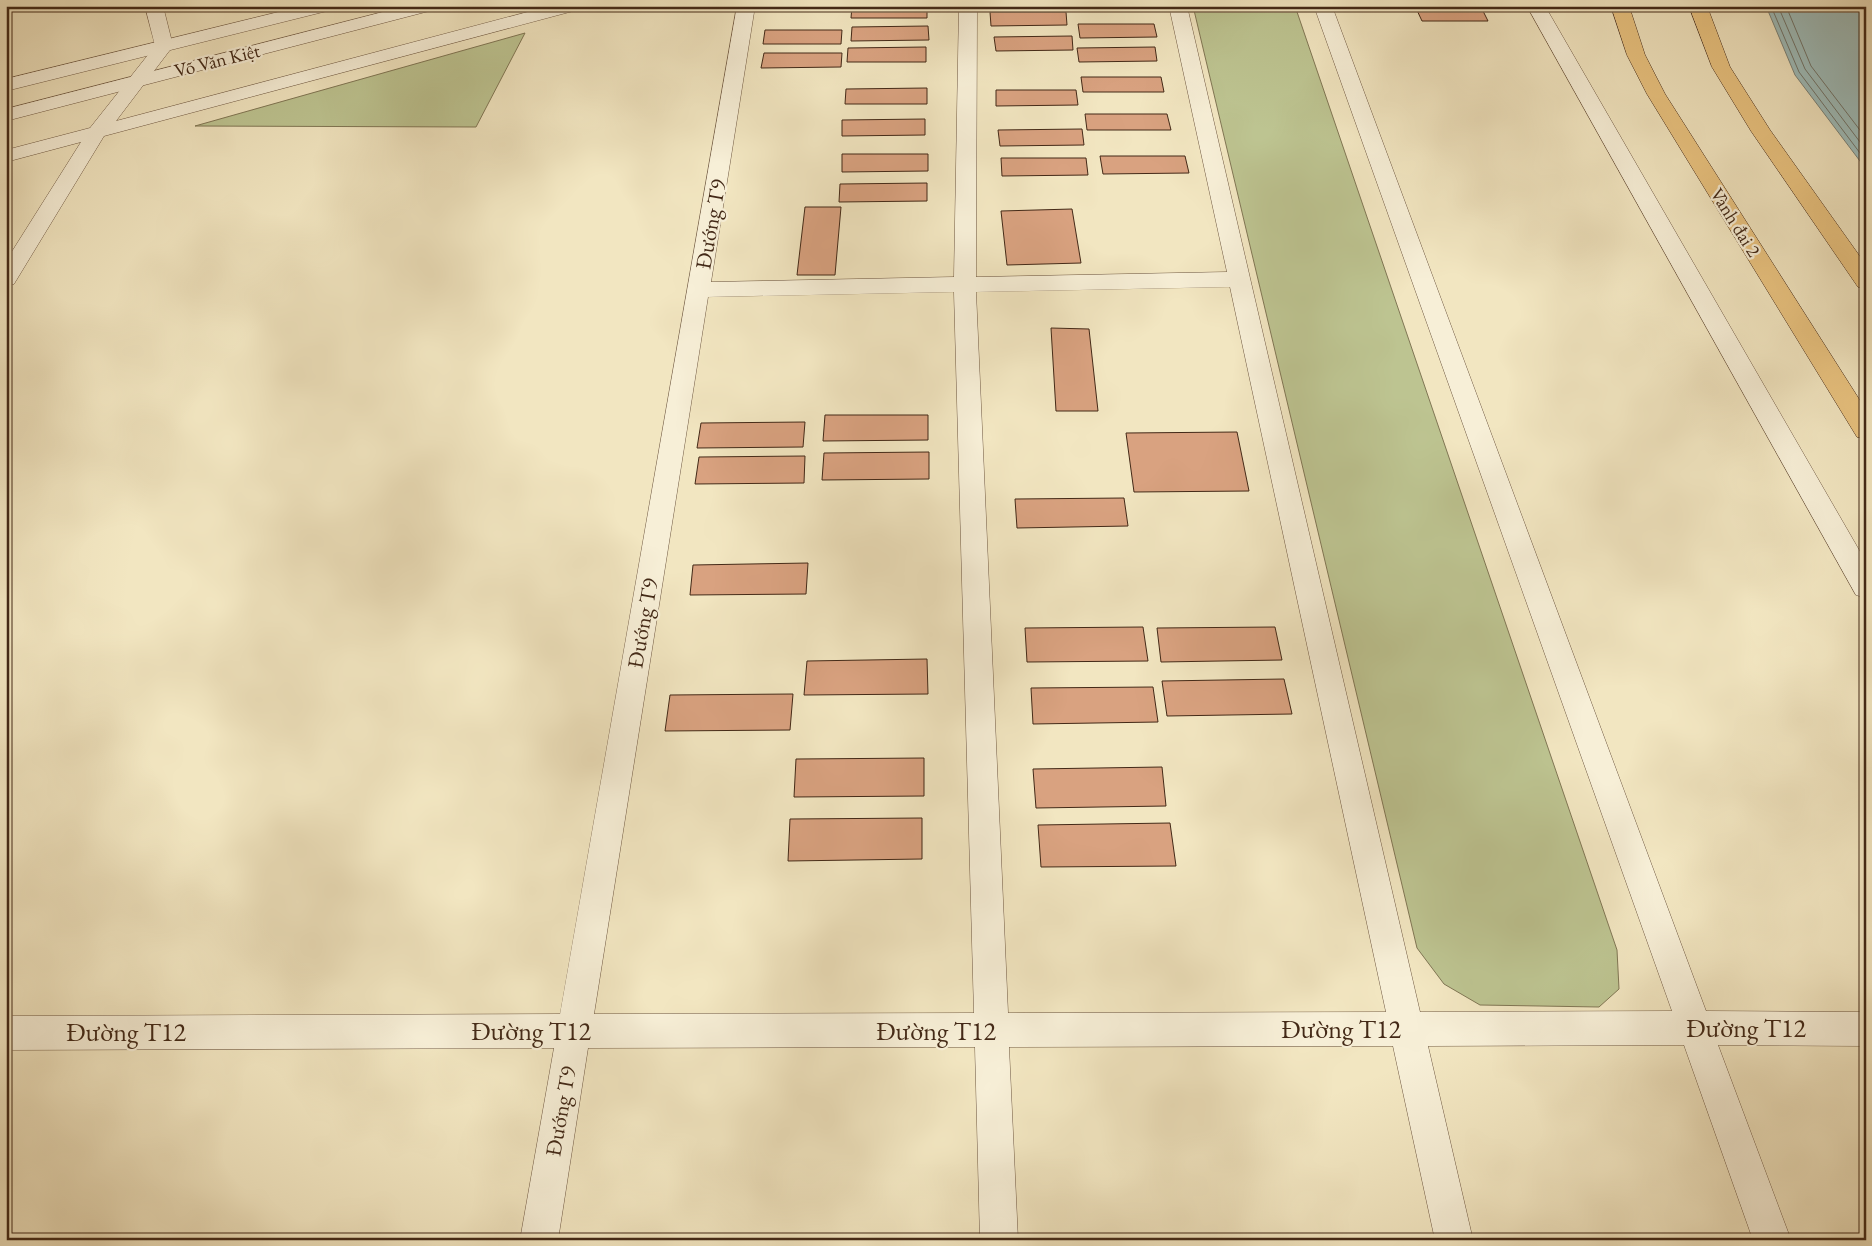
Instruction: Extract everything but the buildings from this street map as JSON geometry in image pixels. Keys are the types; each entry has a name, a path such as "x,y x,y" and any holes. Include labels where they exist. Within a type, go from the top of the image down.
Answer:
{"main road":[{"name":"Vành đai 2","path":"1620,6 1636,54 1656,94 1866,430"},
{"path":"1698,6 1721,67 1761,131 1866,282"}],"street":[{"path":"6,279 97,132 164,46 154,6"},
{"name":"Võ Văn Kiệt","path":"6,85 325,6"},
{"name":"Võ Văn Kiệt","path":"6,115 428,6"},
{"path":"6,156 571,6"},
{"name":"Đướng T9","path":"539,1240 746,6"},
{"path":"968,6 965,284 999,1240"},
{"path":"1178,6 1454,1240"},
{"path":"1323,6 1772,1240"},
{"path":"1536,6 1866,588"},
{"path":"699,290 1239,279"},
{"name":"Đường T12","path":"6,1033 1695,1028 1866,1030"}],"green space":[{"path":"1193,6 1295,6 1617,950 1619,989 1599,1007 1480,1005 1444,984 1417,948"},
{"path":"525,33 476,127 195,126"}],"water":[{"path":"1766,6 1866,6 1866,169 1795,75"}]}
